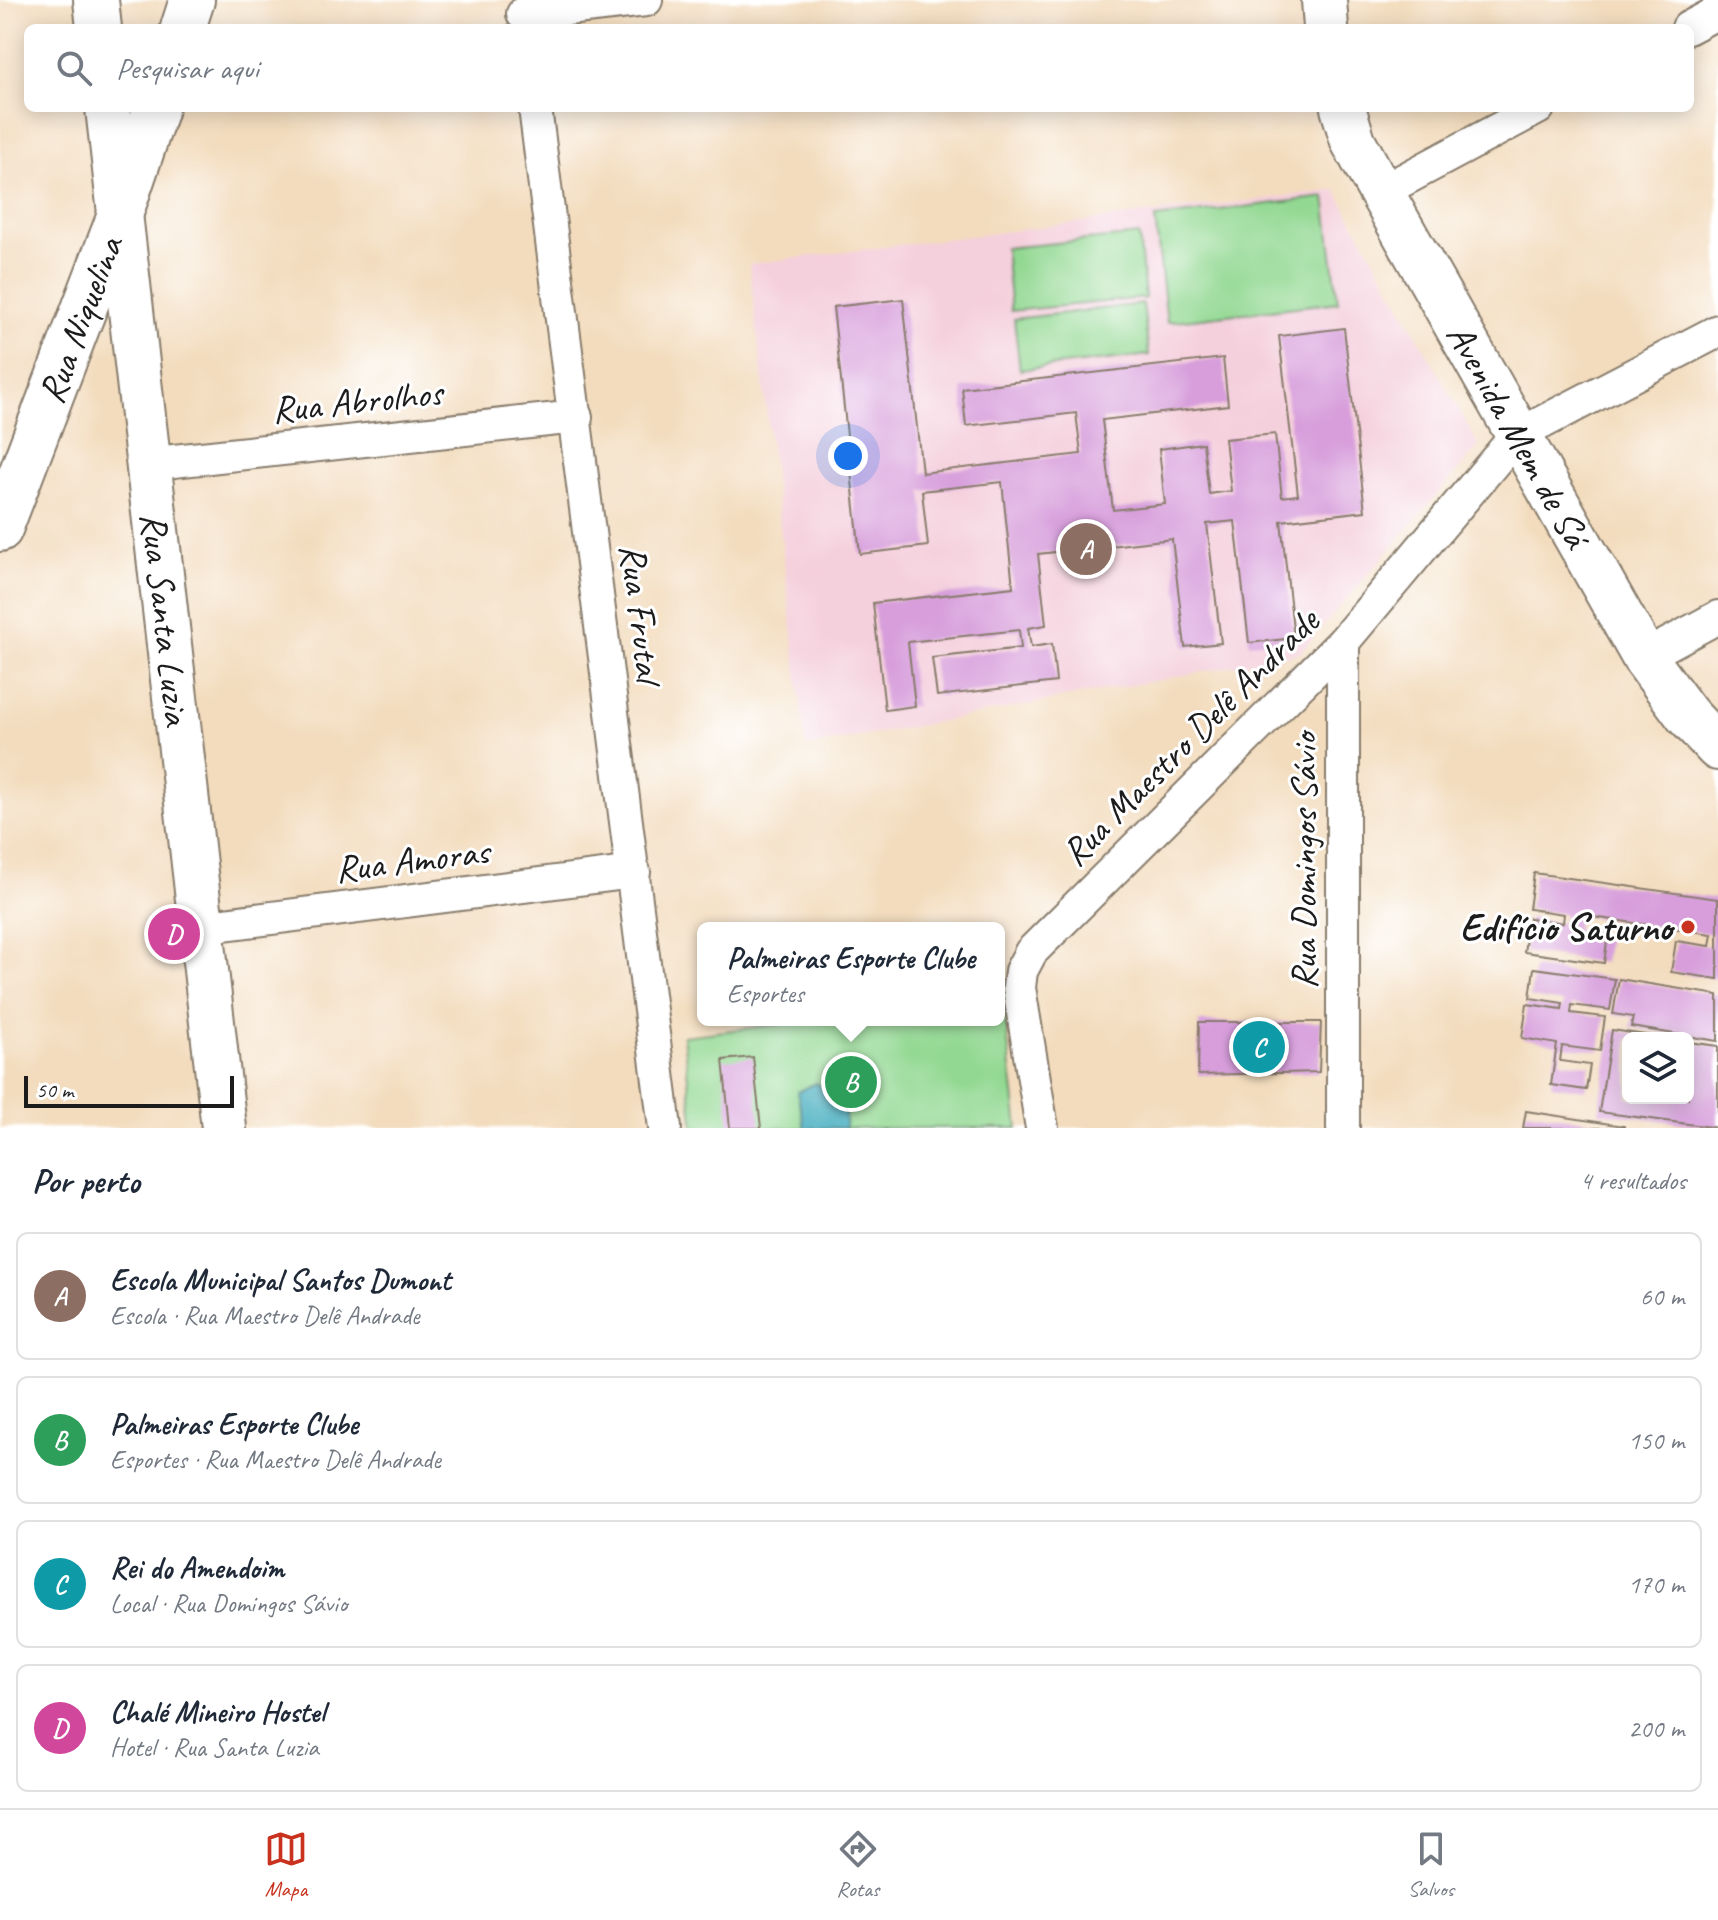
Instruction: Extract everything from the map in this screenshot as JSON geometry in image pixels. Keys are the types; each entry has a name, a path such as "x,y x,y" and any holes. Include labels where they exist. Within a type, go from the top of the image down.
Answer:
{"street":[{"path":"96,0 99,24"},
{"path":"184,24 192,0"},
{"path":"523,14 646,0"},
{"path":"1324,0 1326,24"},
{"path":"1694,25 1718,12"},
{"name":"Rua Santa Luzia","path":"108,112 146,464 224,1128"},
{"name":"Rua Niquelina","path":"0,529 120,215 155,112"},
{"name":"Rua Frutal","path":"536,112 665,1128"},
{"name":"Avenida Mem de Sá","path":"1344,112 1353,141 1381,192 1516,436 1644,657 1687,715 1718,748"},
{"path":"1381,192 1531,112"},
{"path":"1516,436 1718,331"},
{"path":"63,365 86,342 109,333 119,336 129,346 137,366"},
{"name":"Rua Abrolhos","path":"146,464 576,417"},
{"name":"Rua Maestro Delê Andrade","path":"1042,1128 1019,988 1021,971 1031,952 1343,642 1516,436"},
{"path":"1644,657 1718,617"},
{"name":"Rua Domingos Sávio","path":"1343,642 1343,1128"},
{"name":"Rua Amoras","path":"200,927 634,872"}],"shaded area":[{"path":"1336,190 1479,446 1300,653 806,747 749,264"}],"green space":[{"path":"1325,197 1338,302 1167,322 1155,218"},
{"path":"1139,235 1145,298 1011,311 1005,248"},
{"path":"1143,304 1149,355 1020,370 1014,319"},
{"path":"1005,1015 1018,1128 694,1128 683,1036 766,1026 1005,1026"}],"water":[{"path":"815,1083 846,1099 845,1128 805,1128 797,1092"}],"building":[{"path":"903,299 922,473 1081,454 1076,413 966,426 962,388 1223,358 1228,405 1102,420 1113,510 1165,504 1159,449 1203,443 1209,494 1231,491 1225,439 1275,434 1282,497 1298,495 1279,336 1344,328 1365,511 1281,521 1294,638 1249,643 1235,521 1207,524 1221,643 1185,647 1172,539 1038,554 1046,625 1028,628 1031,647 1052,644 1056,682 937,696 932,658 1021,648 1019,630 908,642 915,706 885,710 873,603 1013,587 1002,482 922,491 928,546 860,554 833,307"},
{"name":"Edifício Saturno","path":"1534,873 1718,899 1718,979 1671,972 1676,941 1710,946 1712,934 1578,915 1576,930 1608,935 1604,963 1524,952 1529,918 1563,923 1564,914 1529,909"},
{"name":"Edifício Saturno","path":"1534,968 1615,979 1610,1010 1572,1005 1571,1013 1605,1017 1600,1051 1562,1046 1560,1061 1590,1065 1586,1090 1551,1085 1557,1044 1522,1038 1527,1004 1562,1009 1563,1003 1530,998"},
{"path":"1619,979 1718,995 1718,1041 1694,1037 1694,1032 1662,1032 1631,1027 1633,1017 1613,1014"},
{"path":"1199,1022 1321,1022 1319,1072 1198,1075"},
{"path":"1612,1030 1625,1032 1622,1032 1622,1104 1694,1104 1694,1043 1718,1046 1718,1128 1599,1112"},
{"path":"753,1057 761,1128 730,1128 723,1060"},
{"path":"1526,1111 1624,1126 1624,1128 1523,1128"}],"place":[{"name":"Escola Municipal Santos Dumont","path":"1086,549"},
{"name":"Edifício Saturno","path":"1688,927"},
{"name":"Chalé Mineiro Hostel","path":"174,934"},
{"name":"Rei do Amendoim","path":"1259,1047"},
{"name":"Palmeiras Esporte Clube","path":"851,1082"}]}
